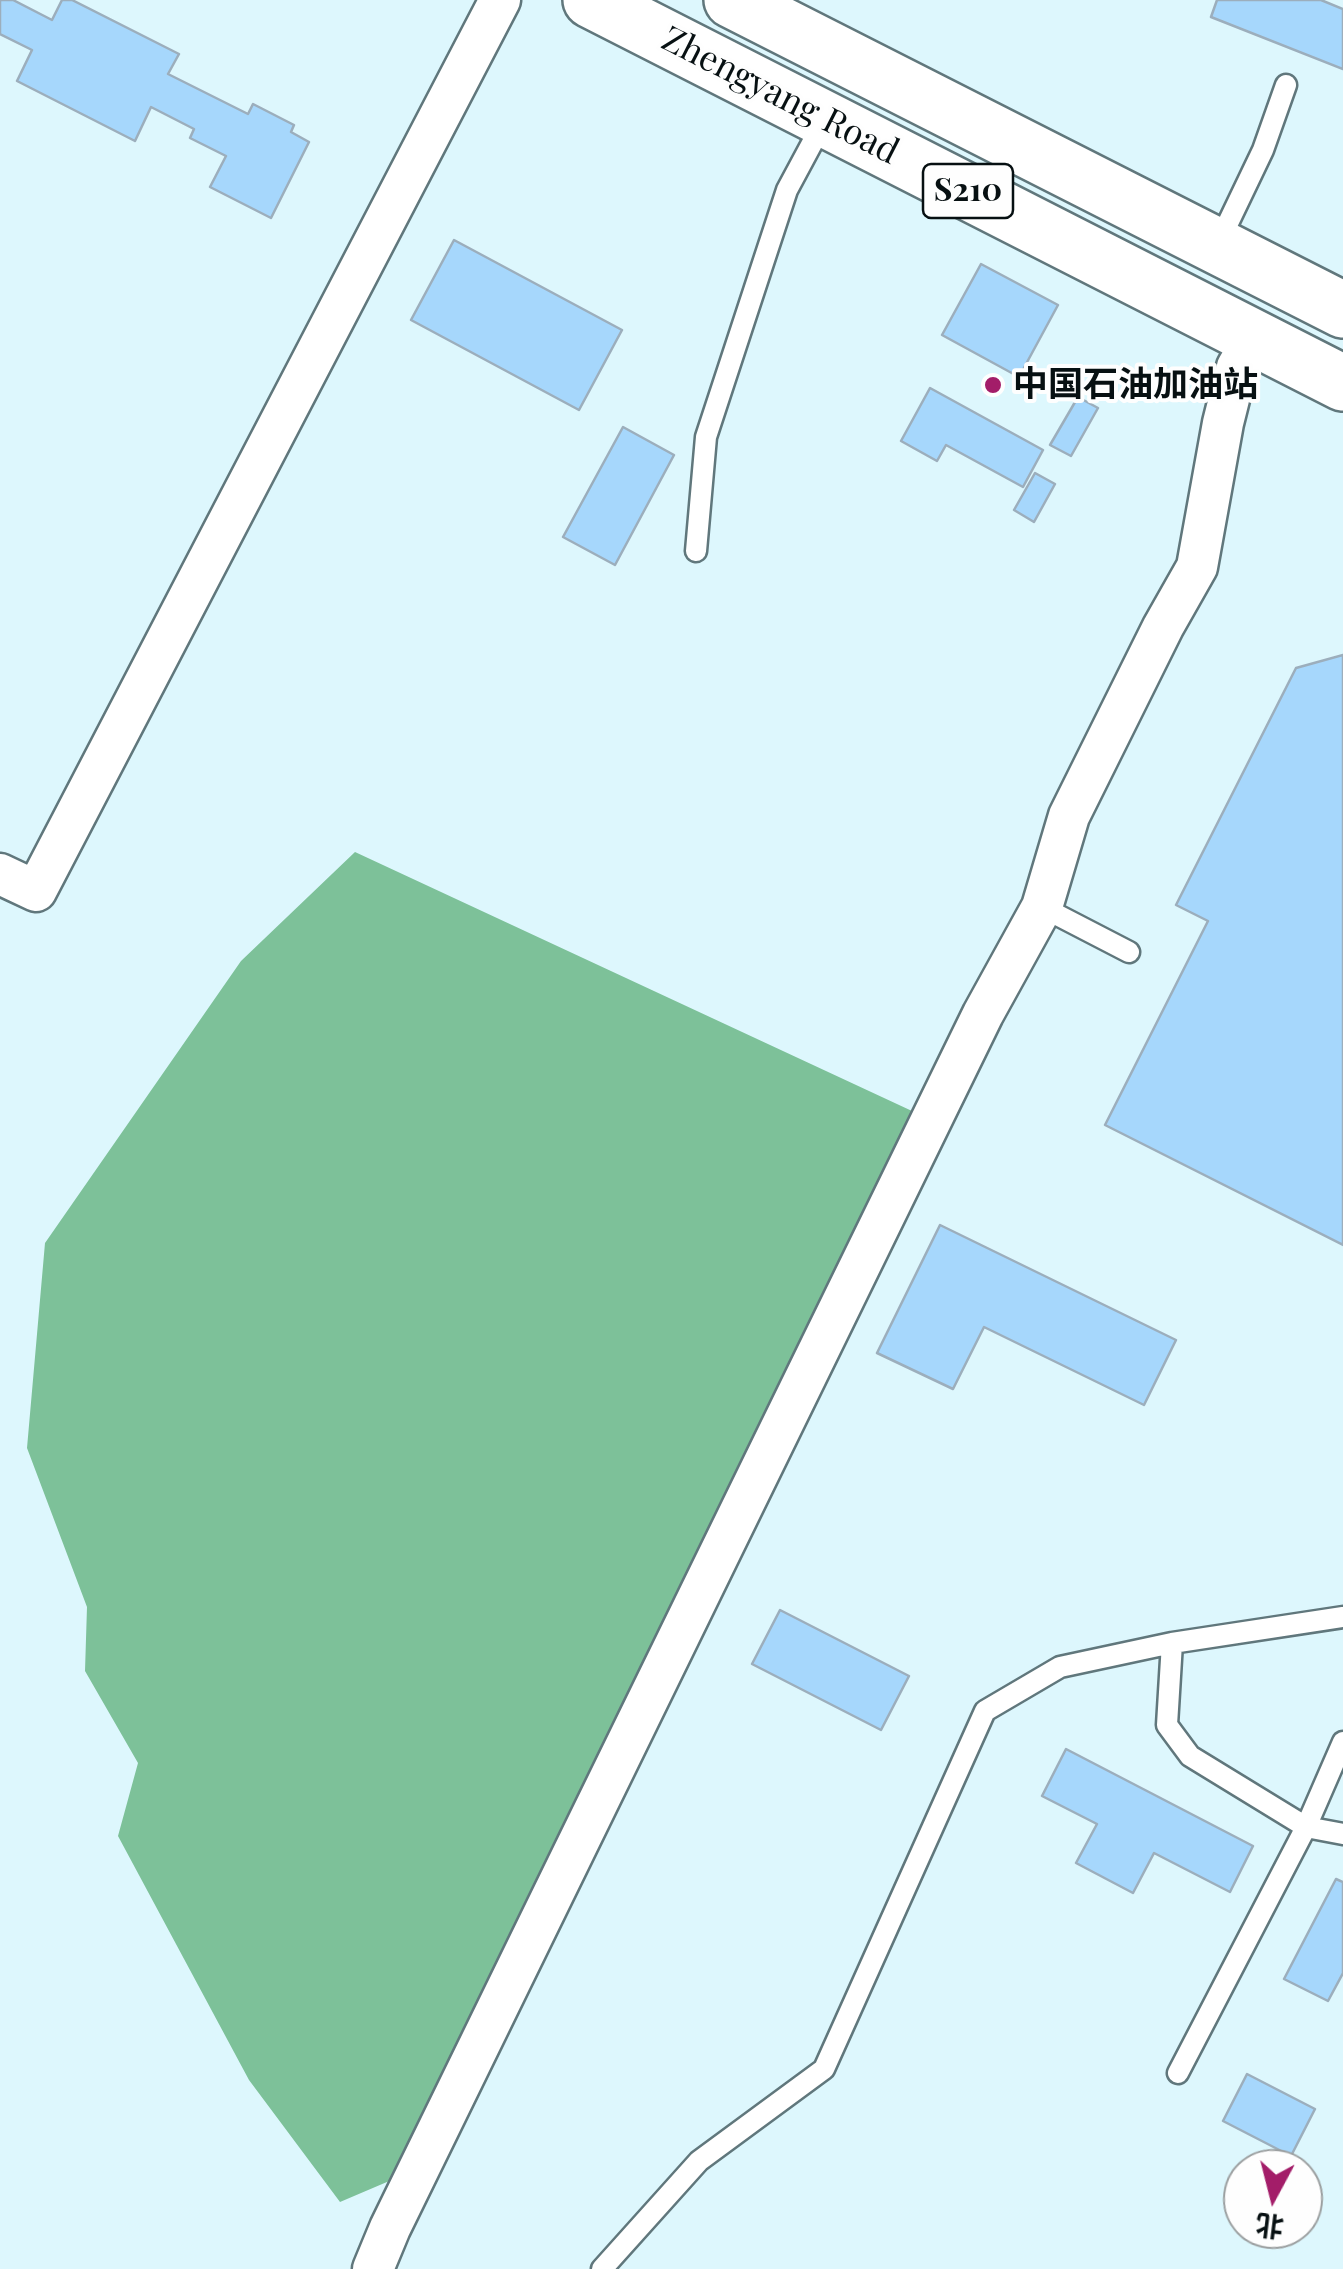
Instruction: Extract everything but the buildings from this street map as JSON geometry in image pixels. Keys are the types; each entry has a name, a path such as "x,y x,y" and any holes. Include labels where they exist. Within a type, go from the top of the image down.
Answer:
{"main road":[{"name":"Zhengyang Road","path":"592,0 1343,383"},
{"name":"Zhengyang Road","path":"732,0 1343,310"}],"street":[{"path":"0,874 36,892 500,0"},
{"path":"373,2269 398,2210 974,1032 1042,908 1069,816 1163,627 1197,568 1223,423 1237,367 1254,337"}],"lane":[{"path":"1217,246 1264,150 1286,86"},
{"path":"696,551 706,437 787,190 825,118"},
{"path":"1042,908 1129,952"},
{"path":"602,2269 698,2162 824,2069 984,1711 1060,1667 1172,1643 1343,1617"},
{"path":"1172,1643 1167,1725 1190,1756 1306,1827 1343,1834"},
{"path":"1178,2073 1306,1827 1343,1742"}],"green space":[{"path":"355,852 912,1111 401,2176 340,2202 249,2080 118,1836 138,1763 85,1671 87,1607 27,1448 45,1243 241,961"}],"place":[{"name":"中国石油加油站","path":"993,385"}]}
